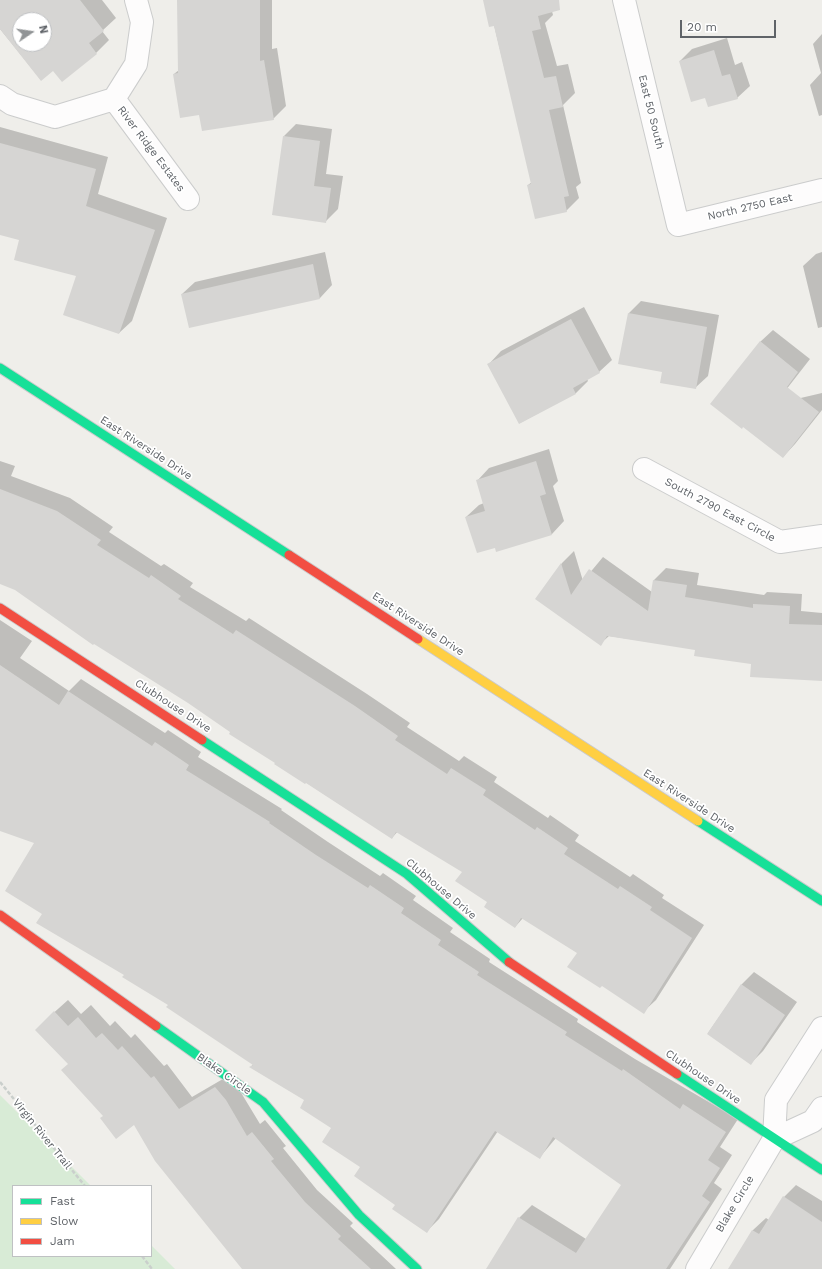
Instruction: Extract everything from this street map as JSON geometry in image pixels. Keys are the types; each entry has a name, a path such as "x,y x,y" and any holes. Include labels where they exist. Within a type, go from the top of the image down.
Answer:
{"street":[{"name":"River Ridge Estates","path":"0,96 12,104 55,117 114,99 136,64 142,22 136,0"},
{"name":"East 50 South","path":"624,0 678,224"},
{"name":"River Ridge Estates","path":"114,99 188,199"},
{"name":"North 2750 East","path":"678,224 822,190"},
{"name":"East Riverside Drive","path":"0,368 822,901"},
{"name":"South 2790 East Circle","path":"644,469 780,542 822,536"},
{"name":"Clubhouse Drive","path":"0,608 408,874 507,961 822,1170"},
{"name":"Blake Circle","path":"0,915 263,1102 359,1215 417,1269"},
{"path":"822,1028 776,1100 774,1139 813,1121 822,1108"},
{"name":"Blake Circle","path":"696,1269 774,1139"}],"path":[{"name":"Virgin River Trail","path":"0,1082 84,1185"},
{"path":"143,1257 152,1269"}],"green space":[{"path":"0,1095 90,1185 12,1185 12,1257 152,1257 152,1246 175,1269 0,1269"}],"building":[{"path":"0,0 80,0 104,31 89,43 97,54 62,82 53,71 41,81 18,52 52,52 52,12 12,12 12,44 0,29"},
{"path":"177,0 260,0 260,61 264,60 274,120 202,131 199,115 180,118 173,74 178,73"},
{"path":"483,0 559,0 560,10 538,16 541,29 532,31 544,78 556,76 563,107 549,110 569,196 564,197 567,212 535,219 527,185 531,184 494,26 489,27"},
{"path":"714,50 722,76 730,74 738,99 708,107 705,98 691,102 679,61"},
{"path":"283,136 320,141 314,186 331,188 326,223 272,215"},
{"path":"0,143 96,169 86,206 155,230 119,334 63,315 76,276 14,260 19,240 0,235"},
{"path":"313,264 320,299 189,328 181,294"},
{"path":"628,313 707,327 696,389 660,383 662,372 618,364"},
{"path":"571,319 600,373 573,388 576,394 519,424 487,364"},
{"path":"760,341 798,372 787,387 819,412 783,458 710,404"},
{"path":"536,461 546,494 540,496 552,535 496,552 495,548 477,553 465,517 485,511 476,480"},
{"path":"0,489 57,511 101,540 97,545 149,578 151,575 181,596 178,599 233,634 236,630 355,706 398,736 395,740 447,774 451,768 486,790 483,795 535,830 537,827 568,848 564,854 618,889 620,886 652,907 650,910 692,938 644,1014 602,986 600,988 567,967 577,953 521,918 515,928 484,907 487,902 455,881 462,872 396,832 392,839 229,734 230,732 188,703 94,644 93,645 15,590 0,584"},
{"path":"561,563 571,595 589,569 648,611 653,580 687,585 685,597 753,608 753,604 790,606 789,624 822,625 822,681 750,677 751,664 694,656 695,650 607,636 601,646 535,599"},
{"path":"0,665 59,705 68,691 152,746 155,742 189,765 186,770 270,822 269,823 316,855 368,888 370,885 404,908 401,913 441,940 438,945 479,972 477,975 567,1032 565,1035 622,1071 623,1069 680,1109 683,1104 726,1132 708,1160 720,1168 702,1196 710,1202 666,1269 486,1269 518,1217 576,1253 621,1185 553,1137 540,1159 495,1131 427,1233 392,1209 395,1205 354,1176 360,1167 322,1142 331,1128 300,1108 304,1100 249,1067 253,1065 166,1007 168,1005 122,977 124,975 36,923 42,914 5,891 34,843 0,831"},
{"path":"741,984 785,1015 751,1065 707,1034"},
{"path":"54,1011 68,1026 78,1017 96,1038 102,1033 118,1050 122,1046 151,1078 154,1076 179,1109 215,1087 226,1100 247,1136 252,1132 274,1159 271,1161 305,1202 341,1236 338,1239 371,1269 242,1269 155,1161 134,1125 116,1139 100,1118 103,1116 61,1070 68,1064 35,1030"},
{"path":"783,1196 822,1222 822,1269 728,1269 752,1230 759,1234"}],"traffic: fast":[{"path":"0,368 289,555"},
{"path":"202,740 407,874 509,962"},
{"path":"698,821 822,901"},
{"path":"156,1026 263,1102 359,1215 417,1269"},
{"path":"677,1074 822,1170"}],"traffic: slow":[{"path":"418,639 698,821"}],"traffic: jam":[{"path":"289,555 418,639"},
{"path":"0,608 202,740"},
{"path":"0,915 156,1026"},
{"path":"509,962 677,1074"}]}
